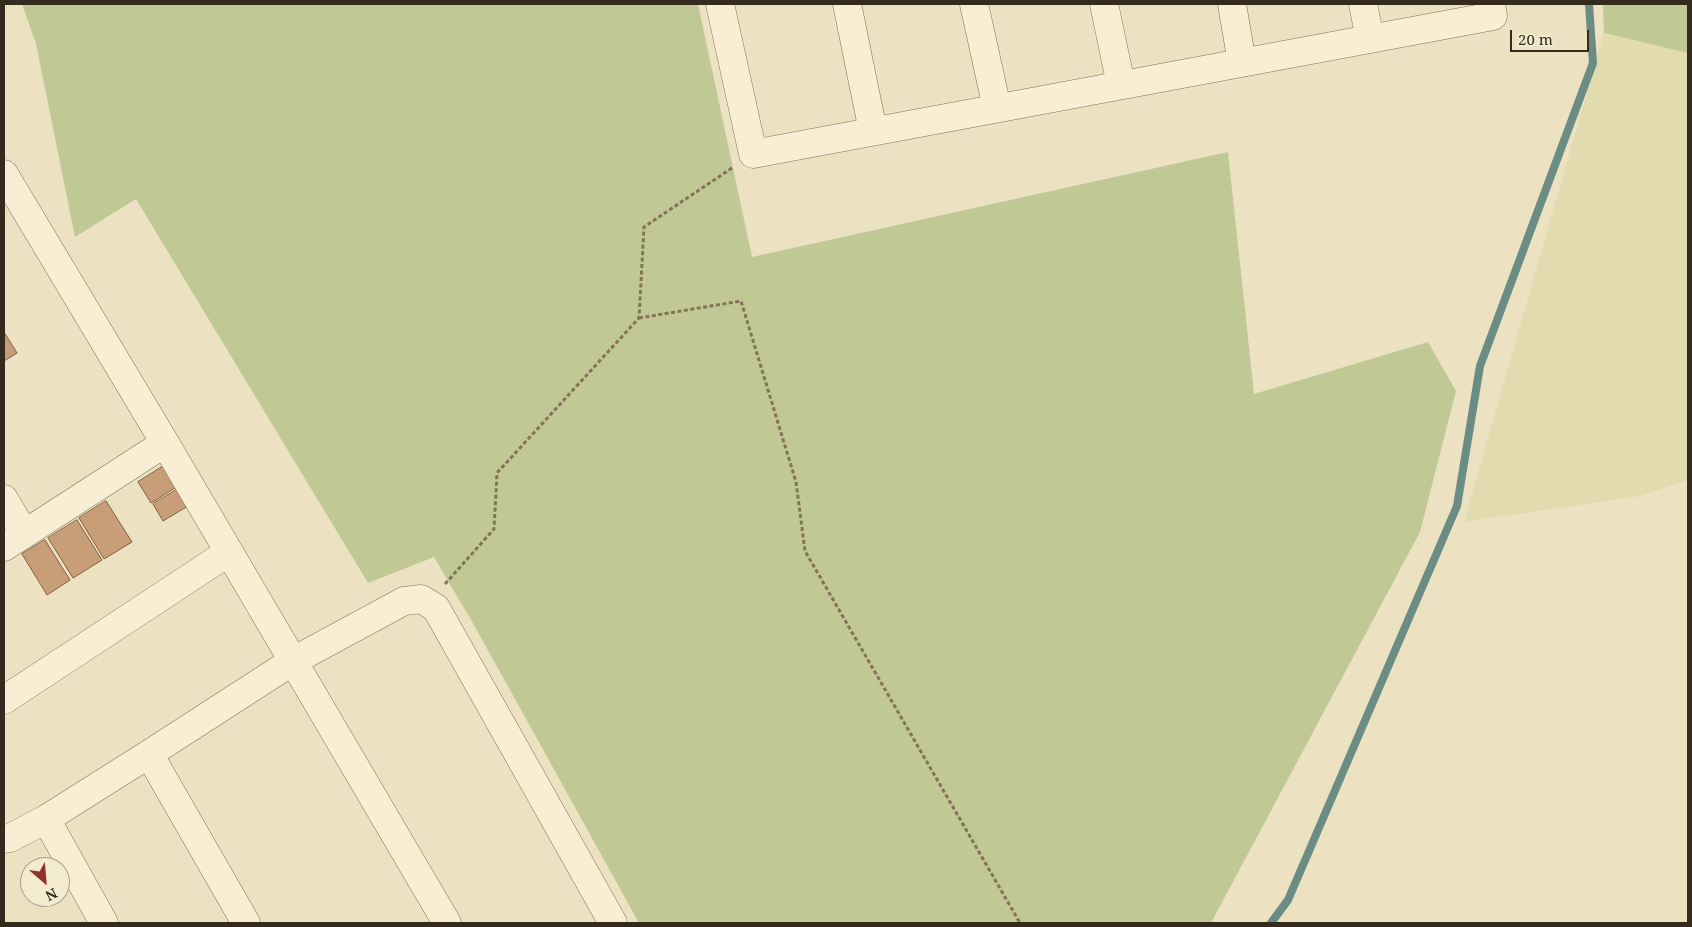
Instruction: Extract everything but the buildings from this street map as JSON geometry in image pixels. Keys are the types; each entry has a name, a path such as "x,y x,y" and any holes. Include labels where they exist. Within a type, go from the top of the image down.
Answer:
{"street":[{"path":"720,4 753,154 1494,16 1491,4"},
{"path":"847,4 873,131"},
{"path":"974,4 997,108"},
{"path":"1104,4 1121,85"},
{"path":"1232,4 1242,63"},
{"path":"1364,4 1370,39"},
{"path":"4,174 165,443 447,923"},
{"path":"4,499 14,540 165,443"},
{"path":"4,700 229,552"},
{"path":"4,839 10,838 46,819 293,661 404,601 422,599 436,608 614,923"},
{"path":"150,754 246,923"},
{"path":"46,819 104,923"}],"path":[{"path":"639,318 644,227 753,154"},
{"path":"428,603 494,529 497,473 639,318 741,301 796,482 805,551 1020,923"}],"shaded area":[{"path":"1604,33 1688,53 1688,480 1640,496 1464,522"}],"green space":[{"path":"22,4 698,4 752,257 1228,152 1254,394 1428,342 1456,391 1420,532 1211,923 639,923 474,625 434,557 368,583 136,199 75,237 36,44"},
{"path":"1603,4 1688,4 1688,53 1604,33"}],"waterway":[{"path":"1271,923 1288,900 1457,506 1480,366 1593,63 1589,4"}]}
